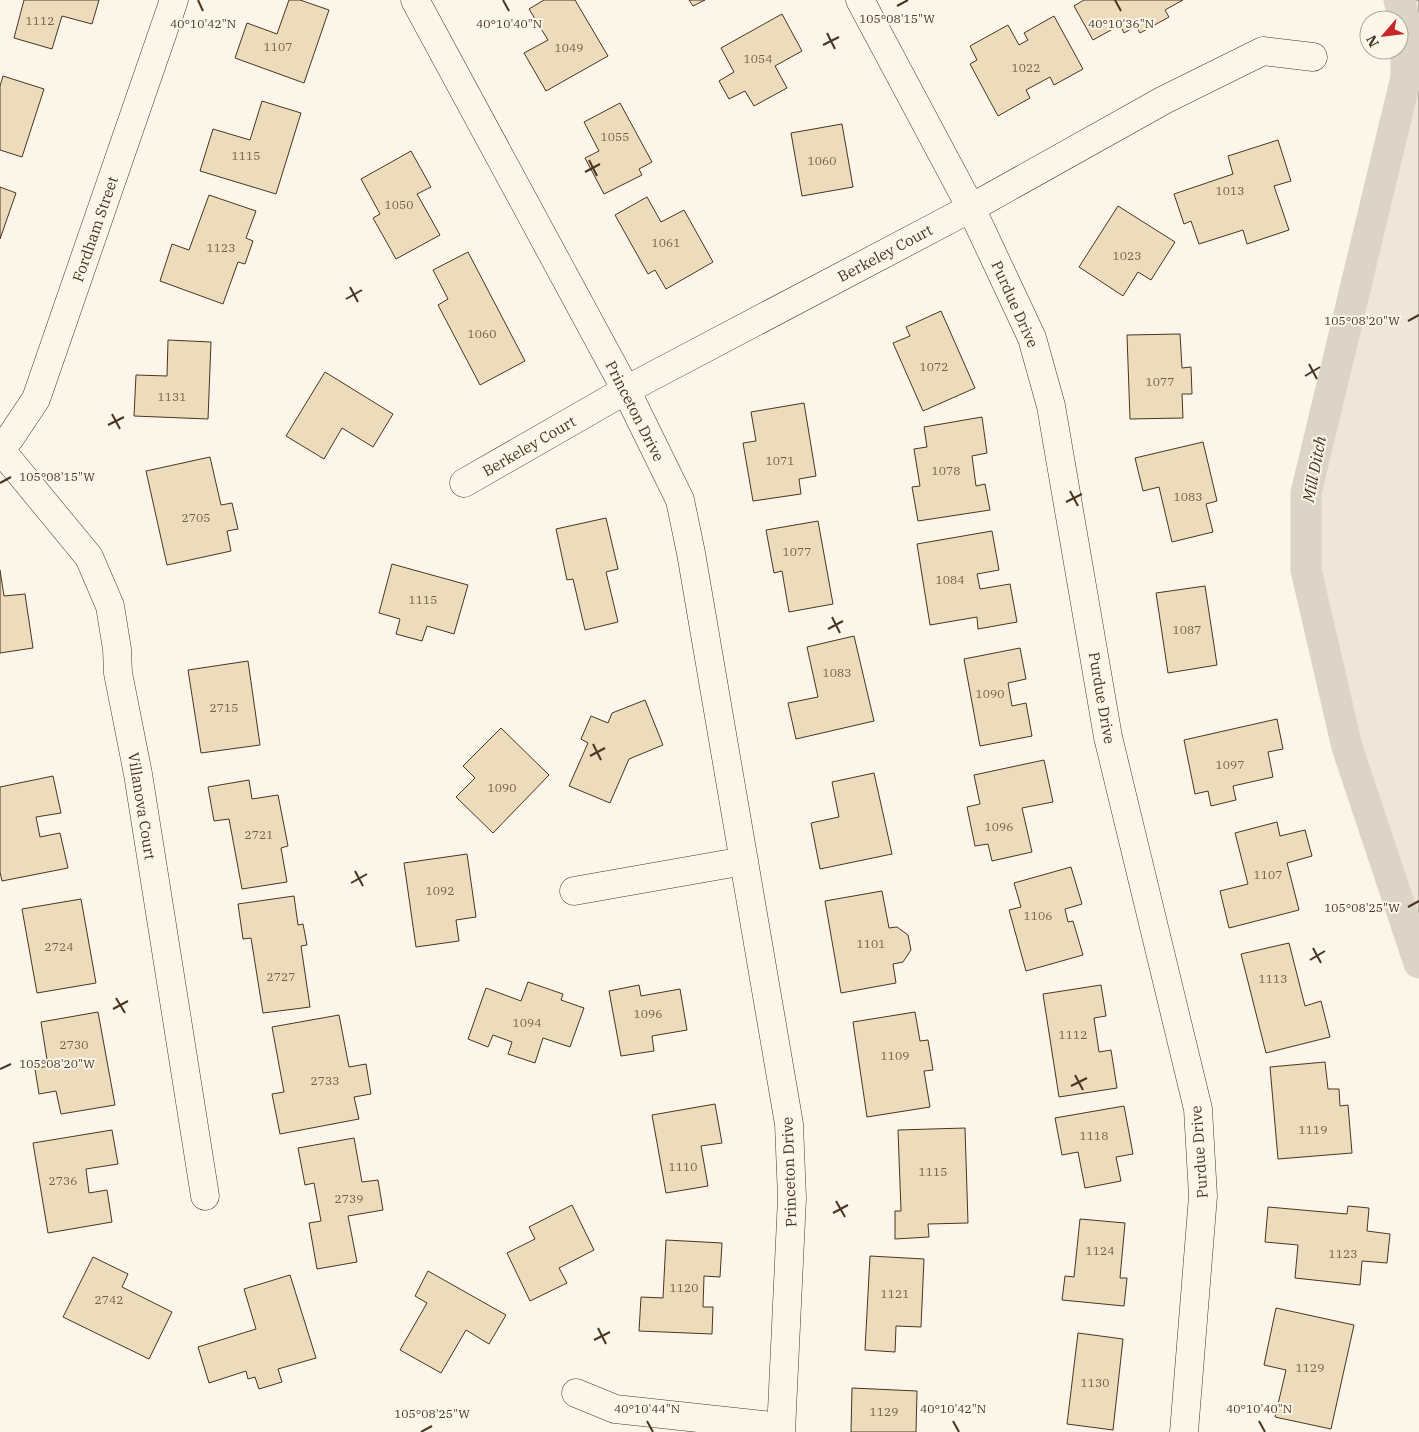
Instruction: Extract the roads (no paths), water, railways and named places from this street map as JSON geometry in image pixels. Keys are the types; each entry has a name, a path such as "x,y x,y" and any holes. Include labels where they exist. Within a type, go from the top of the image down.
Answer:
{"street":[{"name":"Fordham Street","path":"0,449 10,438 36,399 174,0"},
{"name":"Princeton Drive","path":"415,0 626,390 680,500 692,553 789,1124 792,1198 781,1430 615,1409 576,1393"},
{"name":"Purdue Drive","path":"860,0 971,208 1032,338 1051,406 1108,737 1198,1109 1203,1196 1184,1432"},
{"name":"Berkeley Court","path":"464,483 626,390 971,208 1164,100 1263,51 1313,57"},
{"name":"Villanova Court","path":"0,449 89,557 110,606 117,649 118,673 138,774 205,1196"},
{"path":"574,891 744,861"}],"waterway":[{"name":"Mill Ditch","path":"1399,0 1406,25 1406,77 1306,493 1306,570 1347,747 1419,963"}]}
